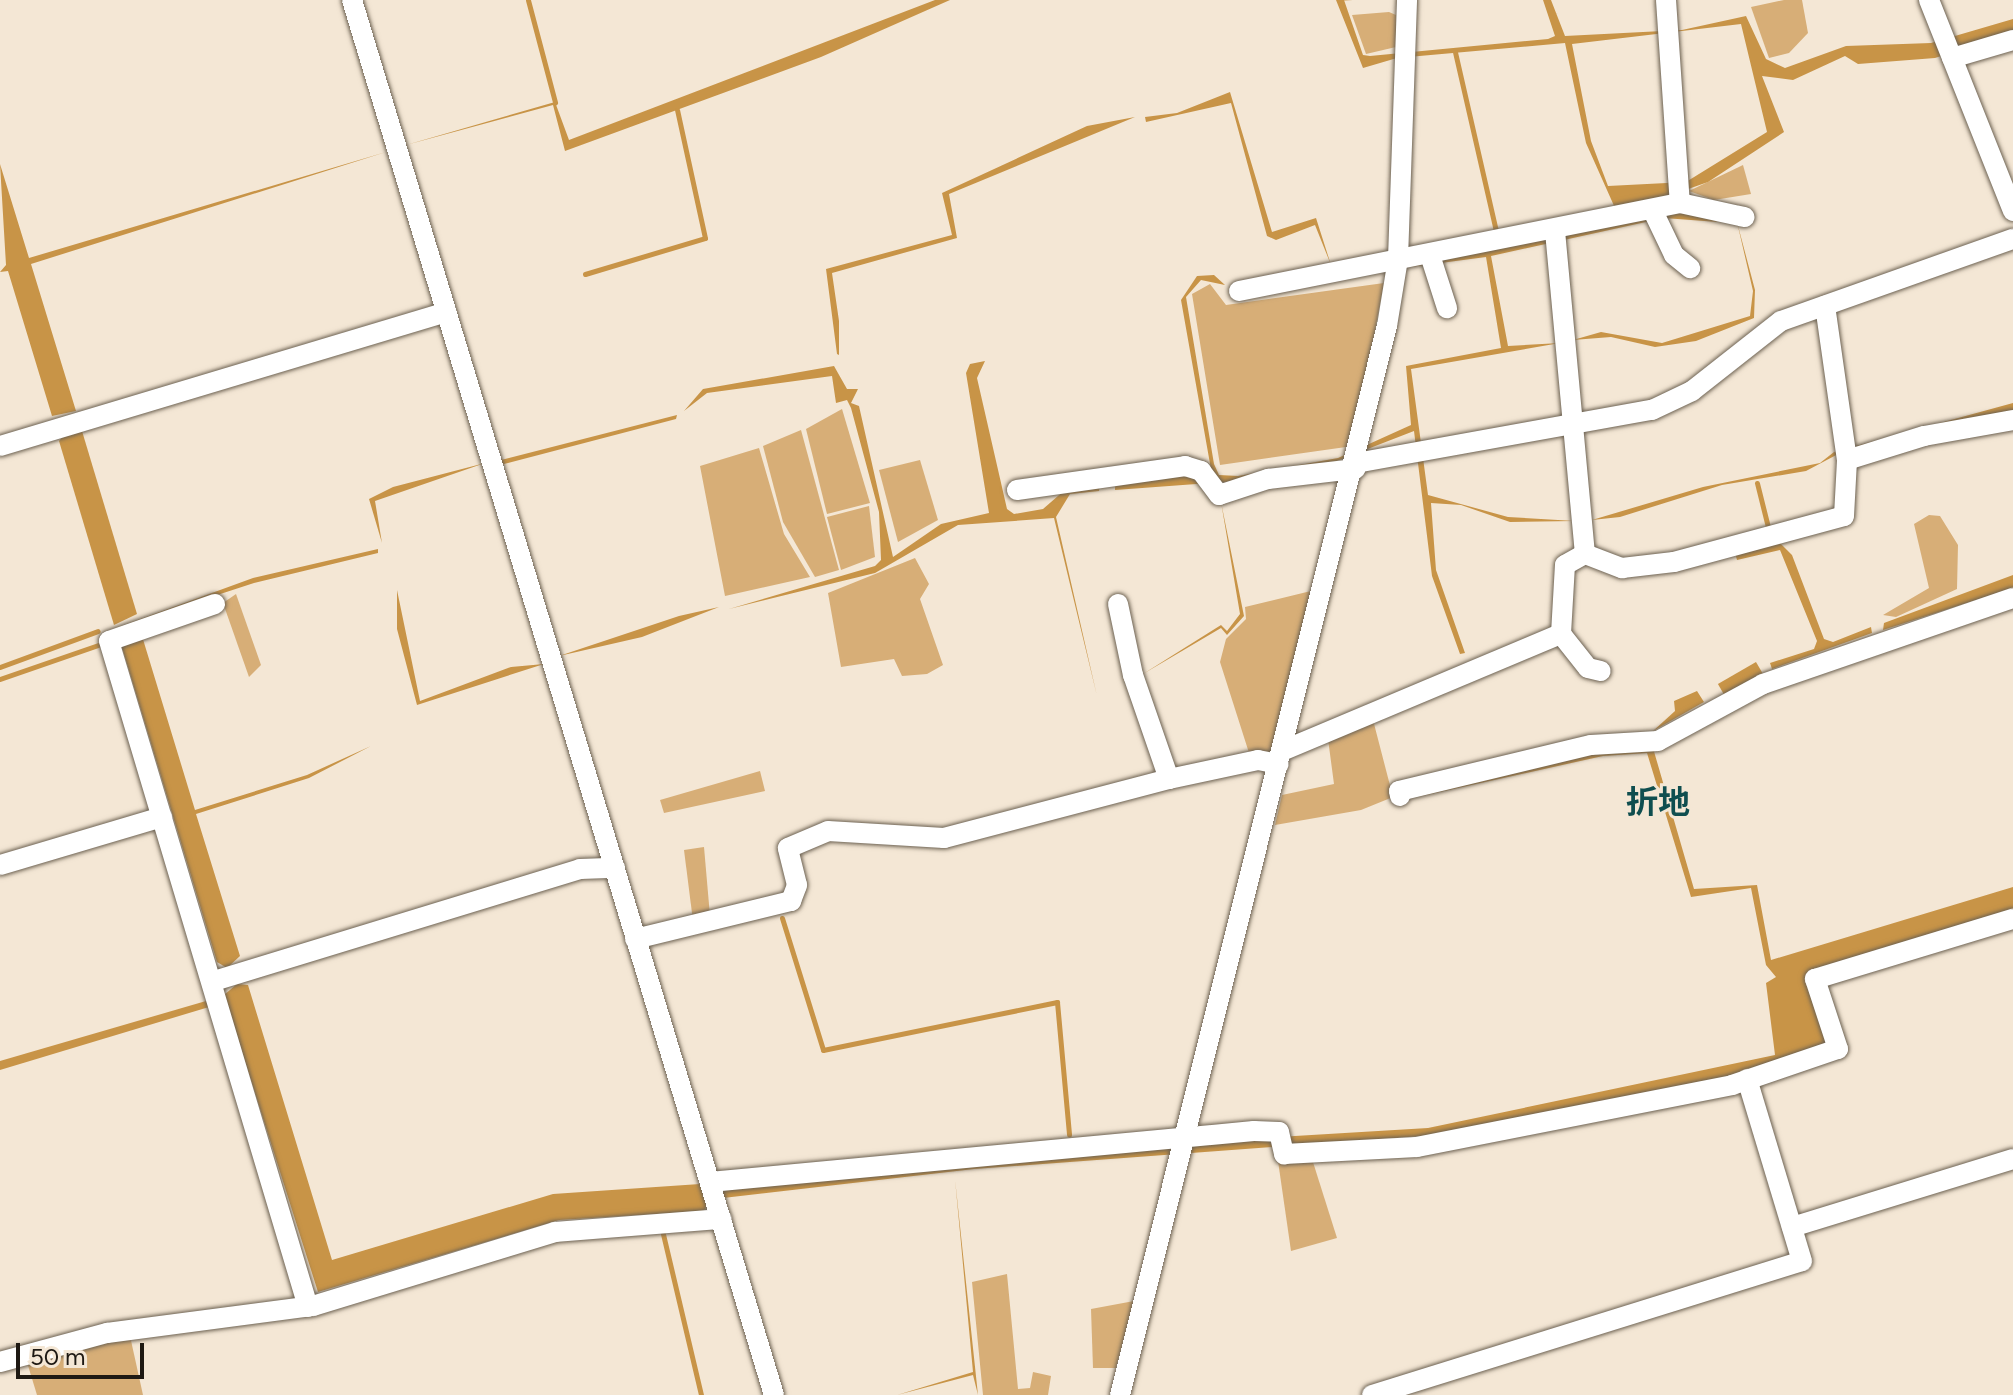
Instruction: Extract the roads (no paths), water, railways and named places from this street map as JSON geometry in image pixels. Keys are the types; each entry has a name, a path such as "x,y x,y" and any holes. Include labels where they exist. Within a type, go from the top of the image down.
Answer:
{"street":[{"path":"352,0 774,1395"},
{"path":"1120,1395 1356,466 1398,259 1407,0"},
{"path":"1666,0 1680,203"},
{"path":"1929,0 2013,211"},
{"path":"1952,58 2013,40"},
{"path":"1239,291 1555,231 1680,203 1744,217"},
{"path":"1652,209 1674,255 1690,268"},
{"path":"1555,231 1576,422 1585,554"},
{"path":"1017,490 1185,466 1201,471 1219,495 1268,479 1356,466 1665,404 1692,391 1781,321 2013,239"},
{"path":"1430,255 1447,308"},
{"path":"1601,671 1588,668 1561,634 1565,565 1585,554 1622,568 1674,562 1844,516 1847,460 1825,306"},
{"path":"0,446 446,312"},
{"path":"1847,460 1924,436 2013,420"},
{"path":"1400,796 1399,791 1591,745 1658,741 1763,684 2013,598"},
{"path":"215,604 109,641 214,981 308,1307"},
{"path":"1126,615 1169,779"},
{"path":"635,939 791,901 797,885 788,848 805,838 852,829 944,838 1169,779 1280,758 1561,634"},
{"path":"0,865 162,817"},
{"path":"214,981 580,869 615,868"},
{"path":"710,1182 1185,1137 1279,1132 1284,1154 1417,1147 1747,1079 1838,1049 1815,979 2013,919"},
{"path":"1372,1395 1802,1261 1747,1079"},
{"path":"1792,1227 2013,1159"},
{"path":"0,1362 107,1333 308,1307 555,1232 721,1219"}],"waterway":[{"path":"528,0 555,102"},
{"path":"1455,52 1497,236"},
{"path":"585,274 705,238 677,110"},
{"path":"1757,483 1768,527"},
{"path":"0,667 98,631"},
{"path":"0,679 104,643"},
{"path":"782,918 823,1050 1057,1002 1069,1134"},
{"path":"663,1234 701,1395"}],"district":[{"name":"折地","path":"1658,802"}]}
